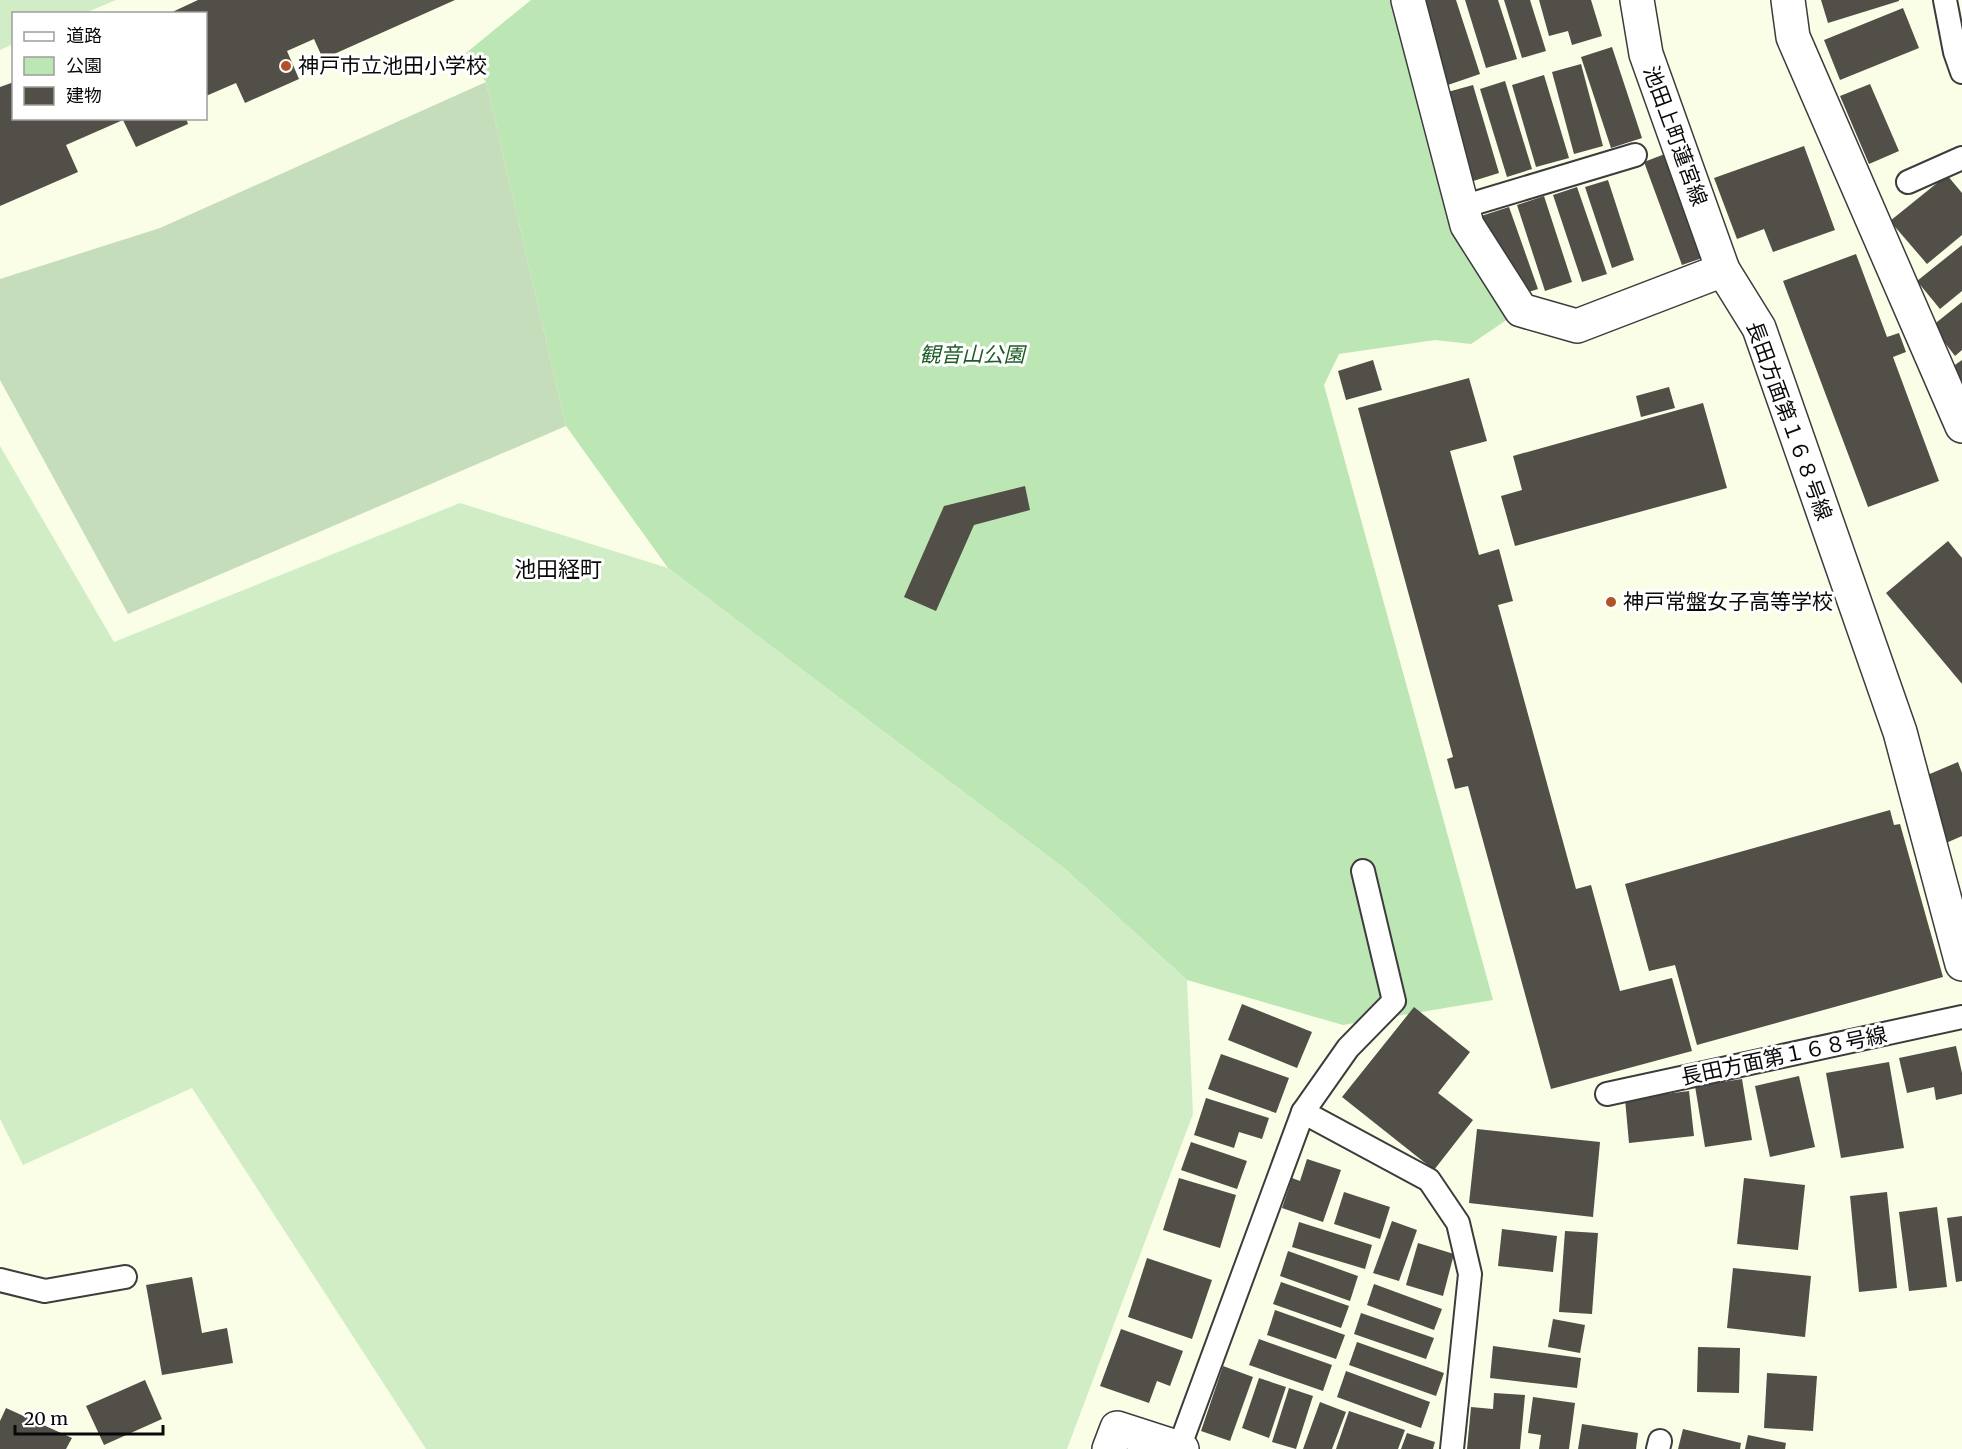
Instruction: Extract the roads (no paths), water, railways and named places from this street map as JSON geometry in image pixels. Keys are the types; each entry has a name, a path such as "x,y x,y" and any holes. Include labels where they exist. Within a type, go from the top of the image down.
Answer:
{"street":[{"path":"1408,0 1467,225 1521,310 1577,326 1723,270"},
{"name":"池田上町蓮宮線","path":"1636,0 1646,54 1723,270"},
{"path":"1788,0 1793,37 1962,426"},
{"name":"長田方面第１６８号線","path":"1723,270 1758,328 1900,732 1955,900 1962,964"},
{"path":"1113,1439 1181,1448"}],"lane":[{"path":"1945,0 1955,52 1962,72"},
{"path":"1462,207 1635,155"},
{"path":"1908,182 1962,158"},
{"path":"1181,1448 1303,1112 1348,1048 1394,1001 1363,871"},
{"name":"長田方面第１６８号線","path":"1607,1094 1962,1017"},
{"path":"1303,1112 1429,1180 1458,1223 1470,1274 1452,1449"},
{"path":"0,1280 45,1291 125,1277"}],"place":[{"name":"神戸市立池田小学校","path":"286,66"},
{"name":"神戸常盤女子高等学校","path":"1611,602"}],"district":[{"name":"池田経町","path":"558,569"}],"park label":[{"name":"観音山公園","path":"972,355"}]}
